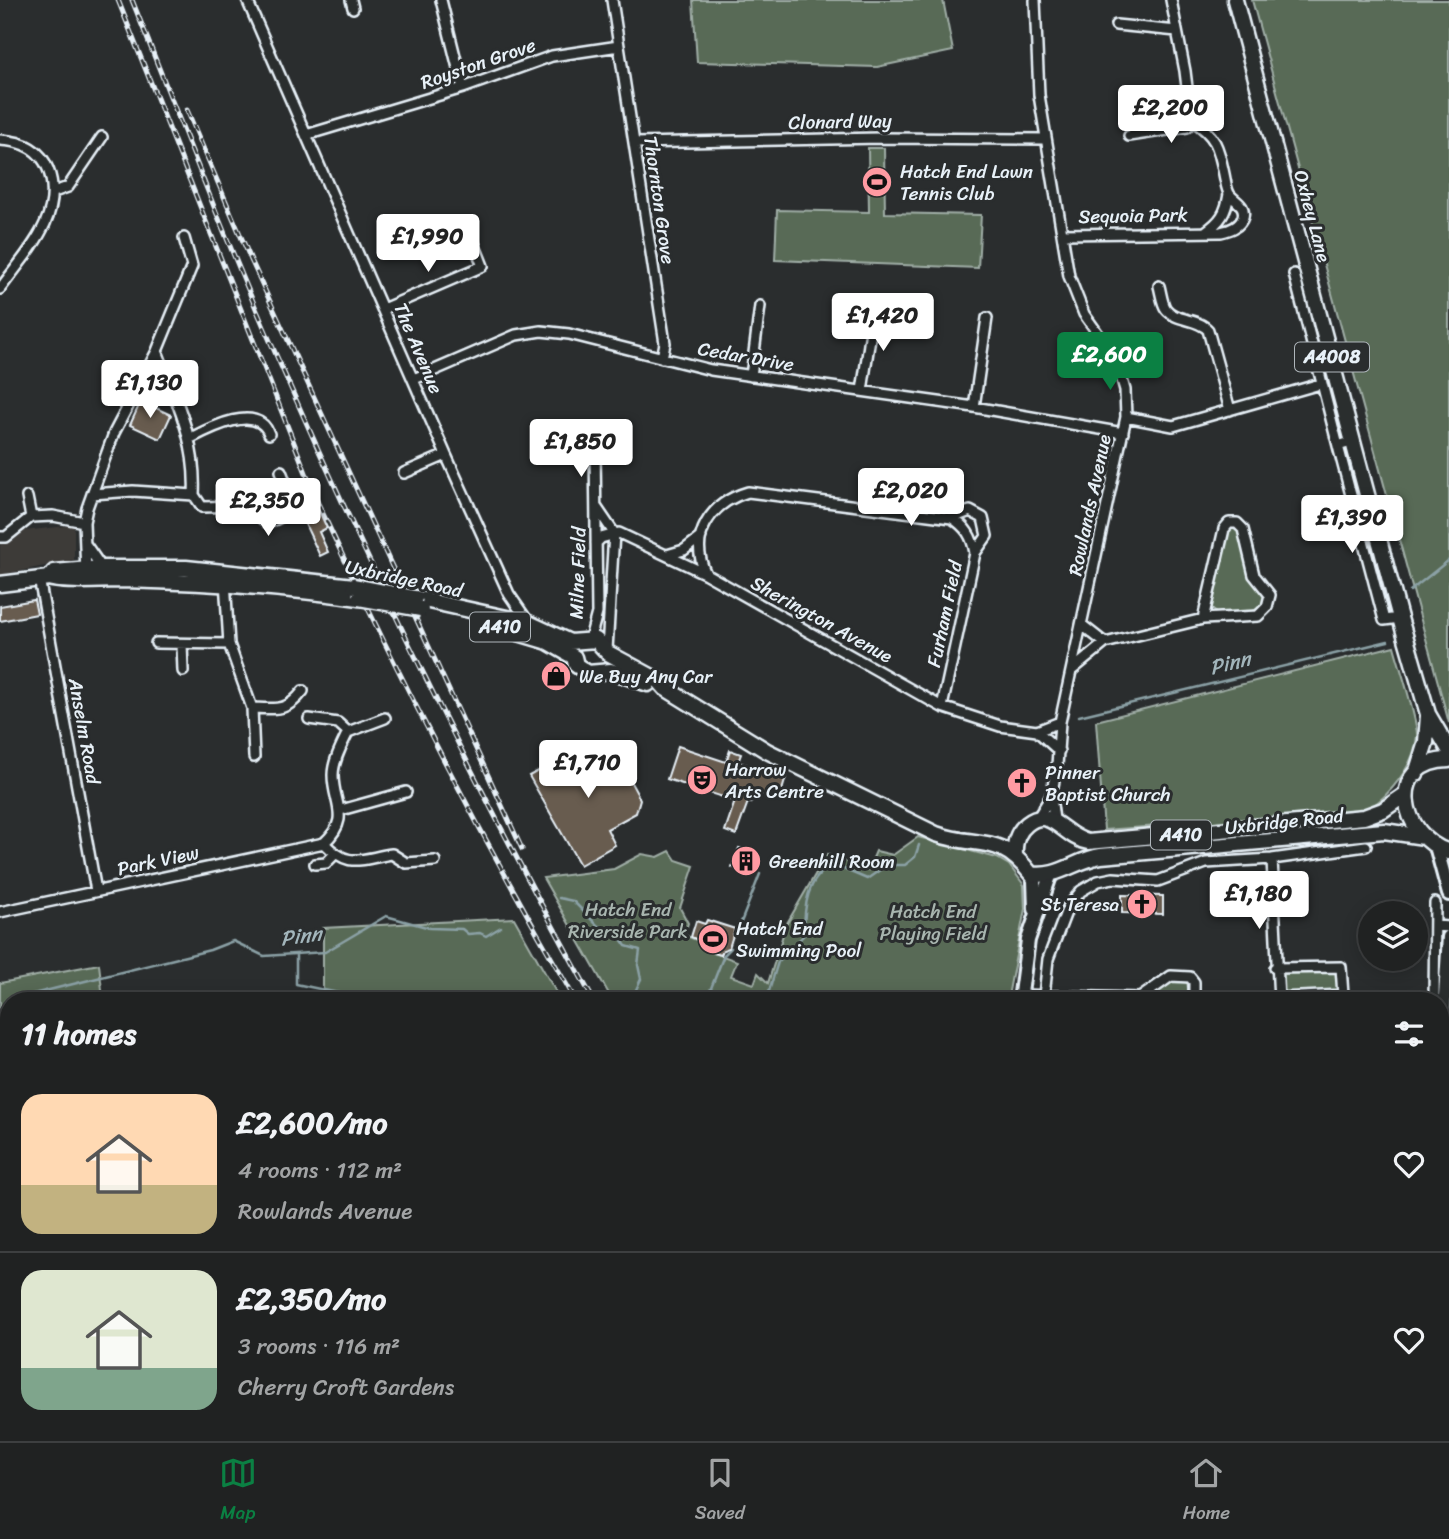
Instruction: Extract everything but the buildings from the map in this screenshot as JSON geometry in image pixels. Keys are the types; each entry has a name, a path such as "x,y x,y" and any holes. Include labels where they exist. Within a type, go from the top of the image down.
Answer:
{"main road":[{"name":"Oxhey Lane","path":"1235,0 1400,618 1428,714 1449,750"},
{"name":"Uxbridge Road","path":"85,574 102,568 225,577 333,589 418,603 509,624 574,657 582,671 619,673 665,688 767,751 954,841 990,843 1017,837 1025,826 1037,819"},
{"name":"Uxbridge Road","path":"0,584 44,578 54,572 225,577"},
{"name":"Uxbridge Road","path":"509,624 529,624 561,639 602,643 607,651 658,680 665,688"},
{"path":"574,657 575,649 586,641"},
{"path":"599,672 606,665 607,651"},
{"name":"Oxhey Lane","path":"1406,794 1426,742 1428,714"},
{"path":"1415,775 1431,764 1449,760"},
{"name":"Uxbridge Road","path":"1072,837 1088,842 1364,817 1383,810 1406,794"},
{"path":"1406,794 1408,816 1436,845"},
{"path":"1037,819 1054,820 1072,837 1072,856 1066,867"},
{"name":"Uxbridge Road","path":"1050,876 1066,867 1101,856 1368,832 1384,831 1436,845"},
{"path":"1015,855 1017,837"},
{"name":"Uxbridge Road","path":"990,843 1015,855 1031,874"},
{"path":"1031,874 1050,876"}],"street":[{"name":"The Avenue","path":"247,0 446,455 509,594 529,624"},
{"path":"441,0 463,88"},
{"path":"612,0 619,47"},
{"name":"Rowlands Avenue","path":"1035,0 1039,95 1069,276 1084,314 1116,359 1125,390 1126,417 1060,722 1059,751 1051,796 1054,820"},
{"path":"1129,136 1187,127 1191,120 1185,71 1171,0"},
{"path":"1116,25 1177,31"},
{"name":"Royston Grove","path":"306,135 463,88 552,56 619,47"},
{"name":"Thornton Grove","path":"619,47 665,343 662,358"},
{"name":"Sequoia Park","path":"1191,120 1208,131 1218,147 1229,194 1220,221 1205,232"},
{"path":"54,192 68,187 102,137"},
{"name":"Clonard Way","path":"635,143 881,138 1046,139"},
{"path":"0,140 16,141 31,147 46,162 54,192 52,210 44,226 0,289"},
{"name":"Sequoia Park","path":"1062,234 1221,232 1235,228 1243,219 1240,202 1229,194"},
{"path":"85,574 84,522 92,494 114,433 157,351 192,266 184,238"},
{"path":"383,309 483,266 472,238"},
{"name":"Oxhey Lane","path":"1294,274 1320,384 1384,620 1400,618"},
{"path":"1159,286 1166,309 1176,316 1203,325 1208,330 1230,410"},
{"path":"751,376 760,306"},
{"path":"862,391 874,311"},
{"path":"974,407 987,318"},
{"name":"Cedar Drive","path":"414,379 516,335 541,331 569,334 711,370 974,407 1123,433"},
{"path":"157,351 191,438 195,473 194,495 202,506 245,506 268,523 296,510 281,471"},
{"path":"1126,417 1173,426 1320,384"},
{"path":"191,438 248,418 262,422 269,434"},
{"path":"1338,446 1354,441"},
{"name":"Milne Field","path":"586,641 597,614 595,448"},
{"path":"403,473 446,455"},
{"path":"92,494 133,491 194,495"},
{"path":"706,574 700,562 701,537 712,513 729,498 748,492 952,518 970,511 983,519 988,536 975,553"},
{"path":"27,497 31,517"},
{"name":"Milne Field","path":"597,508 614,533 607,651"},
{"path":"0,537 6,537 31,517 53,516 84,522"},
{"name":"Furham Field","path":"942,707 975,553 968,533 952,518"},
{"path":"1071,671 1105,643 1203,619 1258,616 1267,607 1270,595 1254,575 1243,529 1237,523 1229,523 1224,529 1203,619"},
{"path":"596,543 614,533"},
{"name":"Sherington Avenue","path":"614,533 706,574 942,707 1000,726 1037,731 1060,722"},
{"path":"667,555 684,550 701,537"},
{"path":"85,544 102,568"},
{"path":"225,577 229,644 251,708 254,757"},
{"name":"Anselm Road","path":"44,578 96,891"},
{"name":"The Avenue","path":"509,594 509,624"},
{"path":"1082,625 1105,643"},
{"path":"156,643 229,644"},
{"path":"182,644 183,671"},
{"path":"251,708 282,708 293,704 303,691"},
{"path":"348,732 385,718"},
{"path":"309,719 338,723 348,732"},
{"path":"1037,731 1059,751"},
{"path":"348,732 333,775 341,810 335,832 324,843 335,854 348,860 392,854 406,863 435,861"},
{"path":"341,810 406,792"},
{"path":"1037,819 1051,796"},
{"name":"Park View","path":"0,912 324,843"},
{"path":"1436,845 1449,894"},
{"path":"1044,992 1048,959 1068,906 1081,891 1098,881 1113,878 1158,881 1206,863 1272,859 1366,846"},
{"path":"315,864 326,863 335,854"},
{"path":"1272,859 1278,992"},
{"path":"1021,992 1035,913 1034,880 1031,874"},
{"path":"1035,913 1050,876"},
{"path":"1434,992 1435,903"},
{"path":"1434,926 1449,927"},
{"path":"1445,992 1449,937"},
{"path":"1275,968 1341,967 1343,992"},
{"path":"1151,992 1171,976 1190,977 1194,982 1194,992"}],"shaded area":[{"path":"74,525 74,560 0,575 0,534"}],"green space":[{"path":"693,0 943,0 953,51 877,67 697,62"},
{"path":"1252,0 1449,0 1449,723"},
{"name":"Hatch End Lawn Tennis Club","path":"868,148 884,148 885,213 981,215 978,268 775,260 777,210 869,212"},
{"path":"1233,526 1243,540 1253,576 1264,592 1265,605 1251,612 1216,613 1210,606 1226,531"},
{"path":"1394,646 1417,736 1406,769 1384,797 1366,811 1104,830 1096,721"},
{"name":"Hatch End Playing Field","path":"918,837 997,858 1009,865 1024,885 1025,909 1009,992 608,992 543,878 614,869 642,854 658,857 670,851 676,860 694,866 680,908 688,923 684,935 716,948 714,953 737,961 731,976 754,984 758,973 768,983 786,925 827,854 868,870 876,851 893,855"},
{"path":"514,918 556,992 323,992 323,928"},
{"path":"99,964 102,992 0,992 0,983"},
{"path":"1337,971 1339,992 1283,992 1283,972"},
{"path":"1187,981 1189,992 1157,992 1168,983"}],"waterway":[{"name":"Pinn","path":"1410,591 1449,560"},
{"name":"Pinn","path":"1079,716 1388,641"},
{"path":"769,992 778,962 804,935 808,894 825,870 834,865 867,879 887,865 905,865 915,857 919,845"},
{"path":"738,930 760,874"},
{"path":"559,898 573,901 598,926 616,932 626,946 640,950 638,965 641,979 635,992"},
{"name":"Pinn","path":"41,992 210,950 233,941 264,956 325,952 386,916 430,928 462,929 468,934 480,933 486,936 501,927"},
{"path":"710,992 724,955 731,948"},
{"path":"296,954 296,984 334,992"}],"railway":[{"path":"118,0 318,503 441,755 571,992"},
{"path":"132,0 245,282 357,534 471,770 589,992"},
{"path":"187,110 251,260 522,849"}],"place":[{"name":"Hatch End Lawn Tennis Club","path":"877,182"},
{"name":"We Buy Any Car","path":"556,676"},
{"name":"Harrow Arts Centre","path":"702,780"},
{"name":"Pinner Baptist Church","path":"1022,783"},
{"name":"Greenhill Room","path":"746,861"},
{"name":"St Teresa","path":"1142,904"},
{"name":"Hatch End Swimming Pool","path":"713,939"}],"park label":[{"name":"Hatch End Riverside Park","path":"628,920"}]}
